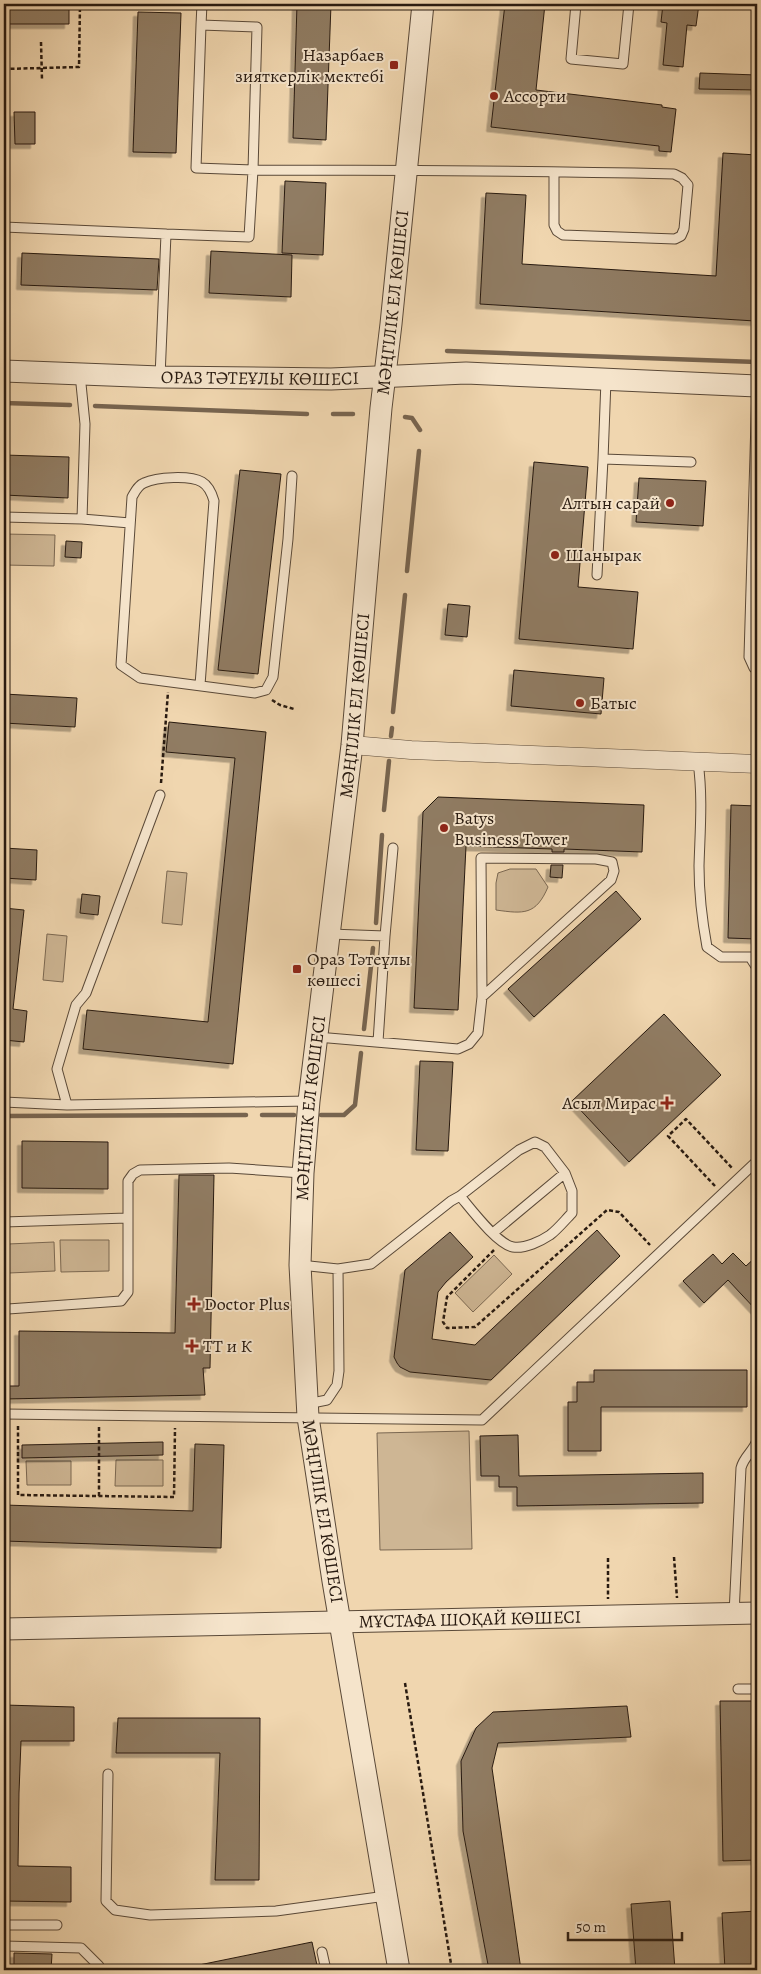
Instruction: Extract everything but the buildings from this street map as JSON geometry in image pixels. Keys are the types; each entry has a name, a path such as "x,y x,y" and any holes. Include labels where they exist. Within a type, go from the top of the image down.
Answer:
{"street":[{"name":"МӘҢГІЛІК ЕЛ КӨШЕСІ","path":"399,1970 340,1622 308,1411 300,1265 303,1173 309,1102 352,745 384,378 391,327 423,4"},
{"name":"ОРАЗ ТӘТЕҰЛЫ КӨШЕСІ","path":"4,371 160,377 331,379 466,373 757,387"},
{"path":"352,745 420,751 757,764"},
{"name":"МҰСТАФА ШОҚАЙ КӨШЕСІ","path":"4,1629 757,1613"}],"lane":[{"path":"202,4 196,168 252,170 406,170 554,172 674,174 682,178 688,186 684,229 680,236 675,238 563,235 557,231 554,225 554,172"},
{"path":"576,4 571,59 623,64 629,4"},
{"path":"4,227 249,237 257,27 201,25"},
{"path":"160,377 166,234"},
{"path":"80,374 84,424 82,519"},
{"path":"597,575 606,380"},
{"path":"757,387 749,658 757,670"},
{"path":"603,459 691,462"},
{"path":"200,685 214,501 204,483 196,480 166,478 144,482 138,487 132,497 121,665 140,678 255,693 266,690 274,677 288,539 292,476"},
{"path":"4,517 82,519 130,523"},
{"path":"698,762 701,784 699,868 701,918 707,947 721,957 754,957 757,968"},
{"path":"67,1105 58,1069 76,1004 86,993 160,795"},
{"path":"378,1042 384,936 393,848"},
{"path":"317,1037 458,1049 469,1044 478,1033 482,997 481,858 596,859 612,862 614,871 611,880 482,997"},
{"path":"330,934 384,936"},
{"path":"4,1102 67,1105 309,1102"},
{"path":"300,1265 338,1269 371,1264 519,1150 535,1142 545,1147 565,1173 572,1191 572,1213 549,1235 526,1247 513,1247 503,1242 493,1233 460,1196"},
{"path":"4,1414 175,1416 308,1411 482,1420 757,1161"},
{"path":"4,1306 8,1308 121,1301 128,1292 128,1182 133,1174 140,1170 229,1168 303,1173"},
{"path":"493,1233 565,1173"},
{"path":"4,1222 127,1218"},
{"path":"308,1411 327,1400 337,1385 339,1371 338,1269"},
{"path":"734,1614 740,1468 743,1459 756,1445 757,1440"},
{"path":"738,1689 757,1689"},
{"path":"108,1774 106,1901 115,1910 150,1915 276,1911 386,1896"},
{"path":"4,1925 57,1925"},
{"path":"4,1946 81,1948 100,1970"},
{"path":"322,1952 326,1970"}],"path":[{"path":"4,69 79,67 80,4"},
{"path":"41,42 42,80"},
{"path":"160,795 169,683"},
{"path":"266,690 272,701 294,709"},
{"path":"722,1194 668,1136 686,1119 740,1177"},
{"path":"503,1242 447,1297 442,1322 447,1328 475,1327 607,1210 619,1212 659,1253"},
{"path":"18,1414 18,1495 174,1497 175,1416"},
{"path":"99,1415 99,1496"},
{"path":"608,1558 608,1616"},
{"path":"674,1558 678,1615"},
{"path":"405,1682 452,1970"}],"shaded area":[{"path":"4,534 55,535 54,566 4,565"},
{"path":"510,869 536,869 548,887 534,908 522,912 496,910 498,873"},
{"path":"167,871 187,873 182,925 162,923"},
{"path":"47,934 67,936 63,982 43,980"},
{"path":"60,1240 109,1240 109,1271 61,1272"},
{"path":"54,1242 55,1271 9,1273 8,1244"},
{"path":"494,1255 512,1274 473,1312 455,1293"},
{"path":"469,1431 472,1549 380,1550 377,1433"},
{"path":"116,1460 163,1460 163,1486 115,1486"},
{"path":"26,1461 71,1461 71,1485 27,1485"}],"waterway":[{"path":"447,351 757,362"},
{"path":"4,403 70,405"},
{"path":"95,406 307,414"},
{"path":"333,414 353,414"},
{"path":"405,417 412,418 420,430"},
{"path":"407,571 419,451"},
{"path":"393,712 405,595"},
{"path":"391,736 392,728"},
{"path":"384,810 389,761"},
{"path":"376,923 382,835"},
{"path":"364,1029 373,948"},
{"path":"321,1115 344,1115 355,1105 361,1053"},
{"path":"4,1116 246,1115"},
{"path":"262,1115 294,1115"}],"place":[{"name":"Назарбаев зияткерлік мектебі","path":"394,65"},
{"name":"Ассорти","path":"494,96"},
{"name":"Алтын сарай","path":"670,503"},
{"name":"Шанырак","path":"555,555"},
{"name":"Батыс","path":"580,703"},
{"name":"Batys Business Tower","path":"444,828"},
{"name":"Ораз Тәтеұлы көшесі","path":"297,969"},
{"name":"Асыл Мирас","path":"667,1103"},
{"name":"Doctor Plus","path":"194,1304"},
{"name":"ТТ и К","path":"192,1346"}]}
